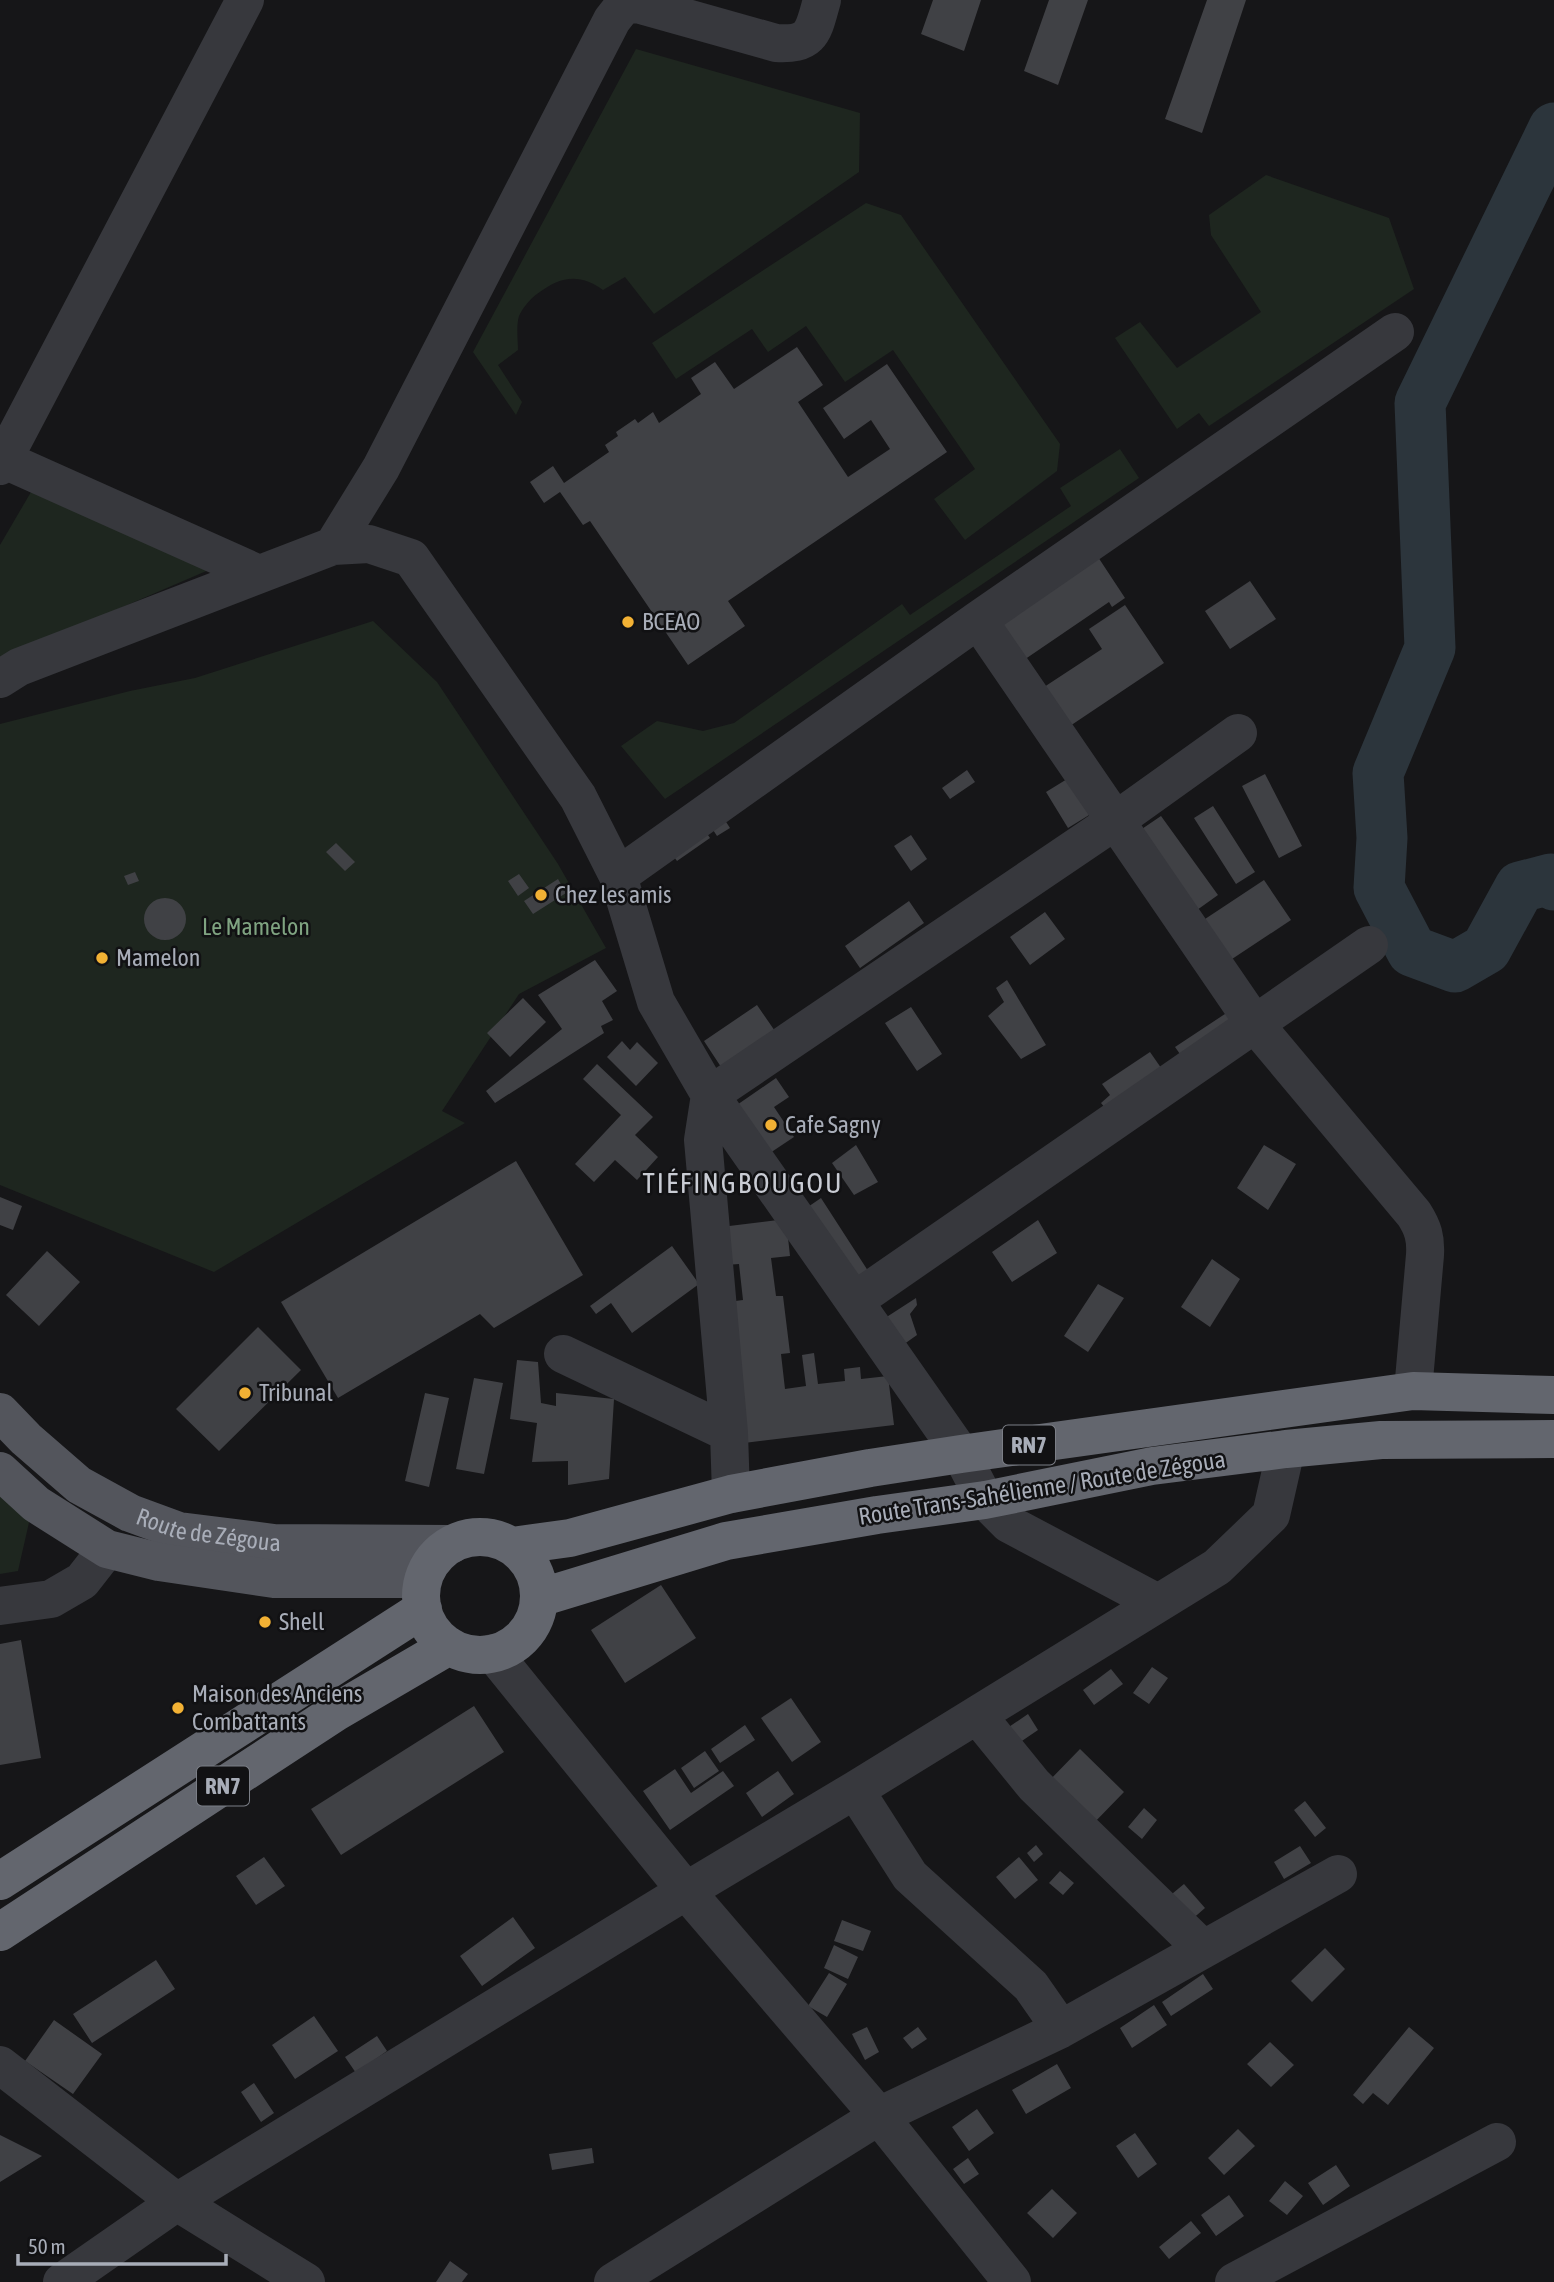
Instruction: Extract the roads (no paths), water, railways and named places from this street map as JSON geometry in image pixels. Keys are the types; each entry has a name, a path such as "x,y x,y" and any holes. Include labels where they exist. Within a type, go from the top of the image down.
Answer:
{"highway":[{"name":"Route Trans-Sahélienne / Route de Zégoua","path":"512,1546 570,1538 731,1494 961,1454 1413,1391 1554,1395"},
{"name":"Route Trans-Sahélienne / Route de Zégoua","path":"539,1598 726,1541 985,1500 1152,1466 1286,1449 1417,1439 1554,1439"},
{"name":"RN7","path":"0,1881 423,1594 430,1565 452,1544 482,1537 498,1539 512,1546"},
{"path":"423,1594 428,1624 449,1646 478,1655 508,1648 530,1627 539,1598 538,1583 532,1568 512,1546"},
{"name":"RN7","path":"0,1932 336,1712 449,1646"}],"main road":[{"name":"Route de Zégoua","path":"0,1412 26,1439 79,1485 130,1513 179,1531 274,1543 452,1544"},
{"name":"Route de Zégoua","path":"0,1471 36,1504 107,1549 159,1562 274,1579 423,1594"}],"street":[{"path":"245,0 1,461 259,574"},
{"path":"333,546 376,476 612,20 623,6 637,4 776,43 797,44 807,38 816,23 822,0"},
{"path":"618,876 978,620 1395,332"},
{"path":"376,476 381,510 411,558 578,797 618,876 656,1002 710,1095 961,1454 985,1500 1009,1524 1158,1603"},
{"path":"0,679 19,667 333,546 369,544 411,558"},
{"path":"978,620 1254,1023 1422,1226 1426,1239 1413,1391"},
{"path":"731,1494 729,1433 703,1140 710,1095 1115,821 1238,733"},
{"path":"854,1301 1369,945"},
{"path":"563,1354 729,1433"},
{"path":"62,2282 177,2202 1217,1567 1271,1515 1286,1449"},
{"path":"0,1606 51,1599 82,1581 107,1549"},
{"path":"493,1653 686,1891 879,2116 1012,2282"},
{"path":"977,1715 1034,1785 1202,1949"},
{"path":"855,1790 909,1876 1031,1986 1061,2029"},
{"path":"613,2282 879,2116 1061,2029 1338,1874"},
{"path":"0,2064 177,2202 306,2282"},
{"path":"1234,2282 1497,2142"}],"waterway":[{"path":"1554,128 1420,403 1430,648 1378,773 1382,838 1379,888 1412,951 1455,967 1486,949 1520,887 1551,879 1554,885"}],"place":[{"name":"BCEAO","path":"628,622"},
{"name":"Chez les amis","path":"541,895"},
{"name":"Mamelon","path":"102,958"},
{"name":"Cafe Sagny","path":"771,1125"},
{"name":"Tribunal","path":"245,1393"},
{"name":"Shell","path":"265,1622"},
{"name":"Maison des Anciens Combattants","path":"178,1708"}],"district":[{"name":"TIÉFINGBOUGOU","path":"743,1183"}],"park label":[{"name":"Le Mamelon","path":"256,927"}]}
